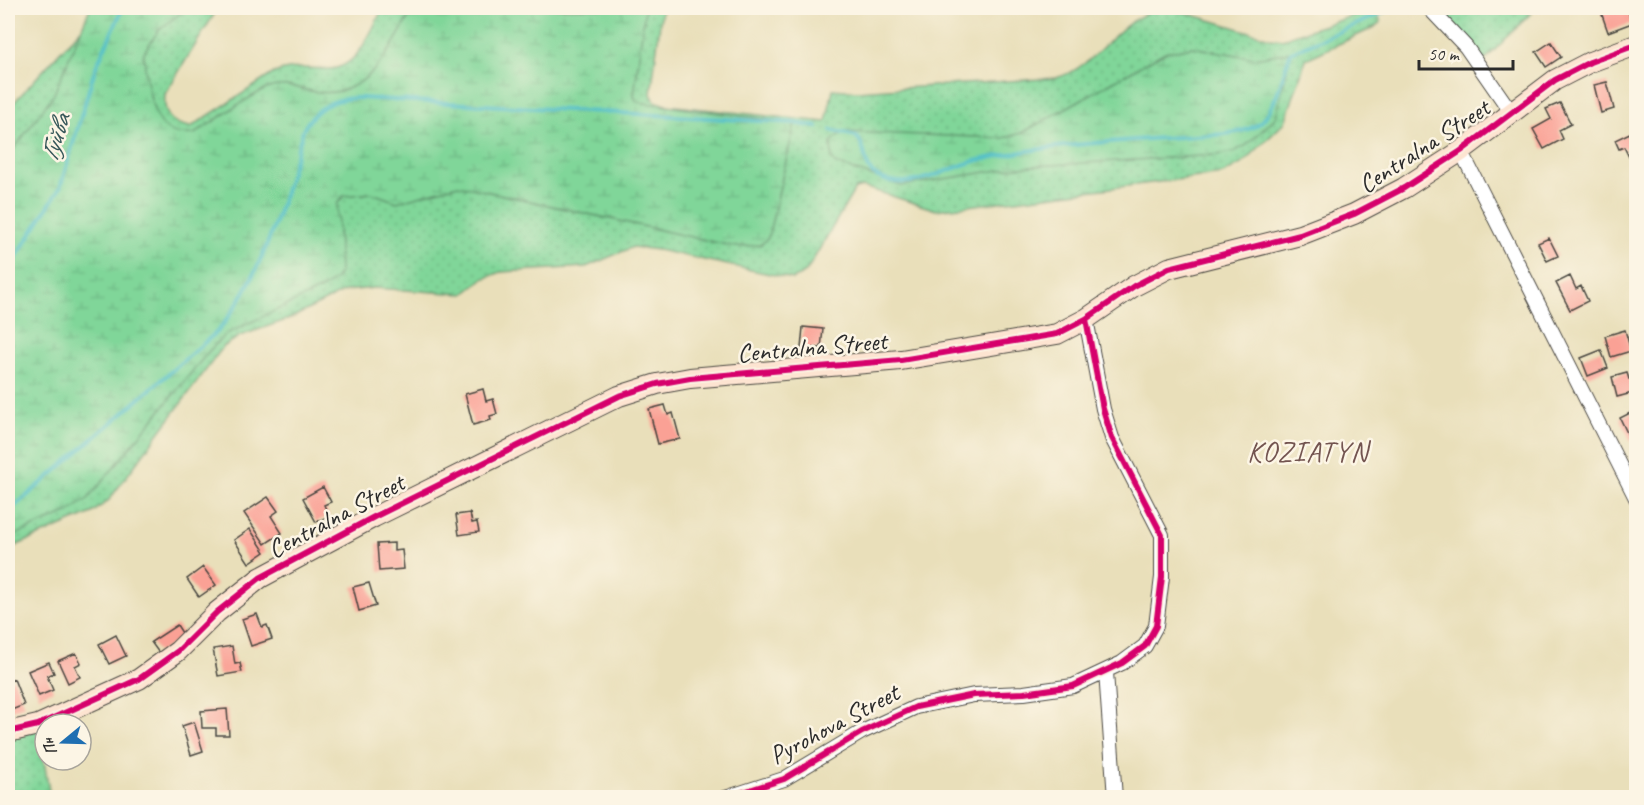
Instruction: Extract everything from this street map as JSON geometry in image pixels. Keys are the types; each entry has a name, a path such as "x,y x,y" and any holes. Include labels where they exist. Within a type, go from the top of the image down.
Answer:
{"street":[{"path":"1429,8 1466,47 1511,112"},
{"name":"Centralna Street","path":"8,732 38,724 139,679 178,651 217,612 260,578 374,517 619,396 657,384 690,378 854,365 984,347 1057,334 1086,319 1134,286 1169,268 1300,235 1354,214 1404,188 1461,151 1511,112 1572,70 1636,45"},
{"path":"1461,151 1636,498"},
{"name":"Pyrohova Street","path":"725,798 784,780 861,732 915,707 974,695 1024,693 1073,686 1106,672 1135,655 1152,636 1156,626 1163,546 1159,524 1112,438 1101,399 1086,319"},
{"path":"1106,672 1108,732 1115,798"}],"green space":[{"path":"90,8 187,8 159,30 144,52 149,91 159,120 170,131 194,134 242,102 275,86 318,92 336,92 352,87 378,66 414,8 645,8 634,96 637,102 795,123 768,238 760,245 736,247 458,185 397,202 372,193 344,196 337,204 340,272 336,279 323,288 226,334 209,351 88,499 67,513 8,538 8,157 54,94"},
{"path":"94,8 218,8 165,94 165,108 169,117 178,124 191,127 274,73 293,68 336,68 346,64 368,38 383,8 662,8 651,94 655,101 666,105 826,122 833,89 857,91 1056,78 1088,61 1139,17 1155,11 1173,9 1270,38 1282,39 1370,10 1376,11 1381,22 1373,28 1306,59 1285,122 1243,163 1223,174 936,210 863,187 855,189 806,272 793,279 658,250 633,247 586,267 501,272 483,279 464,294 374,288 345,291 289,319 240,336 223,347 109,500 92,513 8,549 8,109 91,18"},
{"path":"1429,8 1536,8 1480,65"},
{"path":"1192,47 1254,58 1291,52 1276,117 1247,145 1233,152 1217,155 1018,167 901,186 836,164 832,159 831,142 843,132 1003,138 1022,133 1165,52"},
{"path":"33,726 33,772 46,772 50,797 8,798 8,732"}],"building":[{"path":"1613,8 1632,8 1628,11 1632,23 1608,32 1601,12"},
{"path":"1551,42 1561,57 1546,67 1536,52"},
{"path":"1607,82 1614,109 1601,113 1594,85"},
{"path":"1560,103 1571,124 1559,130 1563,139 1544,149 1533,129 1551,119 1546,109"},
{"path":"1636,130 1636,153 1629,157 1624,147 1619,149 1615,140"},
{"path":"1549,238 1558,256 1547,261 1538,243"},
{"path":"1570,276 1576,289 1581,286 1588,301 1570,310 1556,283"},
{"path":"803,327 823,329 821,348 812,348 811,360 800,359"},
{"path":"1625,330 1631,351 1611,357 1605,336"},
{"path":"1601,350 1608,368 1588,376 1581,358"},
{"path":"1627,373 1629,379 1636,377 1636,392 1617,397 1612,377"},
{"path":"483,389 486,401 493,399 497,414 490,416 491,420 473,425 465,394"},
{"path":"665,405 668,415 673,413 680,439 658,444 649,409"},
{"path":"1632,412 1636,421 1636,439 1631,441 1620,418"},
{"path":"323,487 331,502 324,505 329,516 316,522 303,498"},
{"path":"268,497 278,511 271,516 282,533 265,544 244,513"},
{"path":"470,513 472,523 477,522 479,532 459,535 456,515"},
{"path":"250,529 265,552 249,563 234,540"},
{"path":"394,543 394,551 402,550 404,569 379,571 377,544"},
{"path":"203,567 216,585 199,597 187,579"},
{"path":"369,583 376,606 359,611 353,587"},
{"path":"257,614 262,627 267,625 272,639 251,646 242,619"},
{"path":"177,625 184,636 159,653 151,642"},
{"path":"116,635 126,656 109,664 99,644"},
{"path":"232,646 235,664 240,663 242,672 218,676 213,649"},
{"path":"76,653 81,663 75,666 80,677 68,683 58,661"},
{"path":"49,662 54,673 47,676 53,690 39,696 28,671"},
{"path":"14,679 24,705 9,711 8,682"},
{"path":"227,709 229,735 216,735 216,728 202,728 201,711"},
{"path":"194,722 203,751 191,755 182,726"}],"waterway":[{"name":"Гуйва","path":"8,270 60,188 95,69 123,8"},
{"path":"831,130 856,136 871,171 883,179 895,182 920,180 967,163 1040,149 1242,131 1257,125 1269,112 1291,52 1390,8"},
{"path":"8,512 218,331 248,285 271,235 303,130 313,115 327,105 343,99 361,98 795,123 817,127"}],"cycle path":[{"path":"8,732 38,725 139,679 178,651 217,612 260,578 374,517 619,396 657,384 690,378 901,360 1057,334 1086,319 1134,286 1169,268 1300,235 1354,214 1404,188 1461,151 1555,80 1590,62 1636,45"},
{"path":"725,798 784,779 862,732 916,707 974,695 1024,693 1073,686 1122,663 1145,646 1156,626 1162,577 1162,535 1112,438 1103,409 1086,319"}],"district":[{"name":"KOZIATYN","path":"1308,451"}]}
